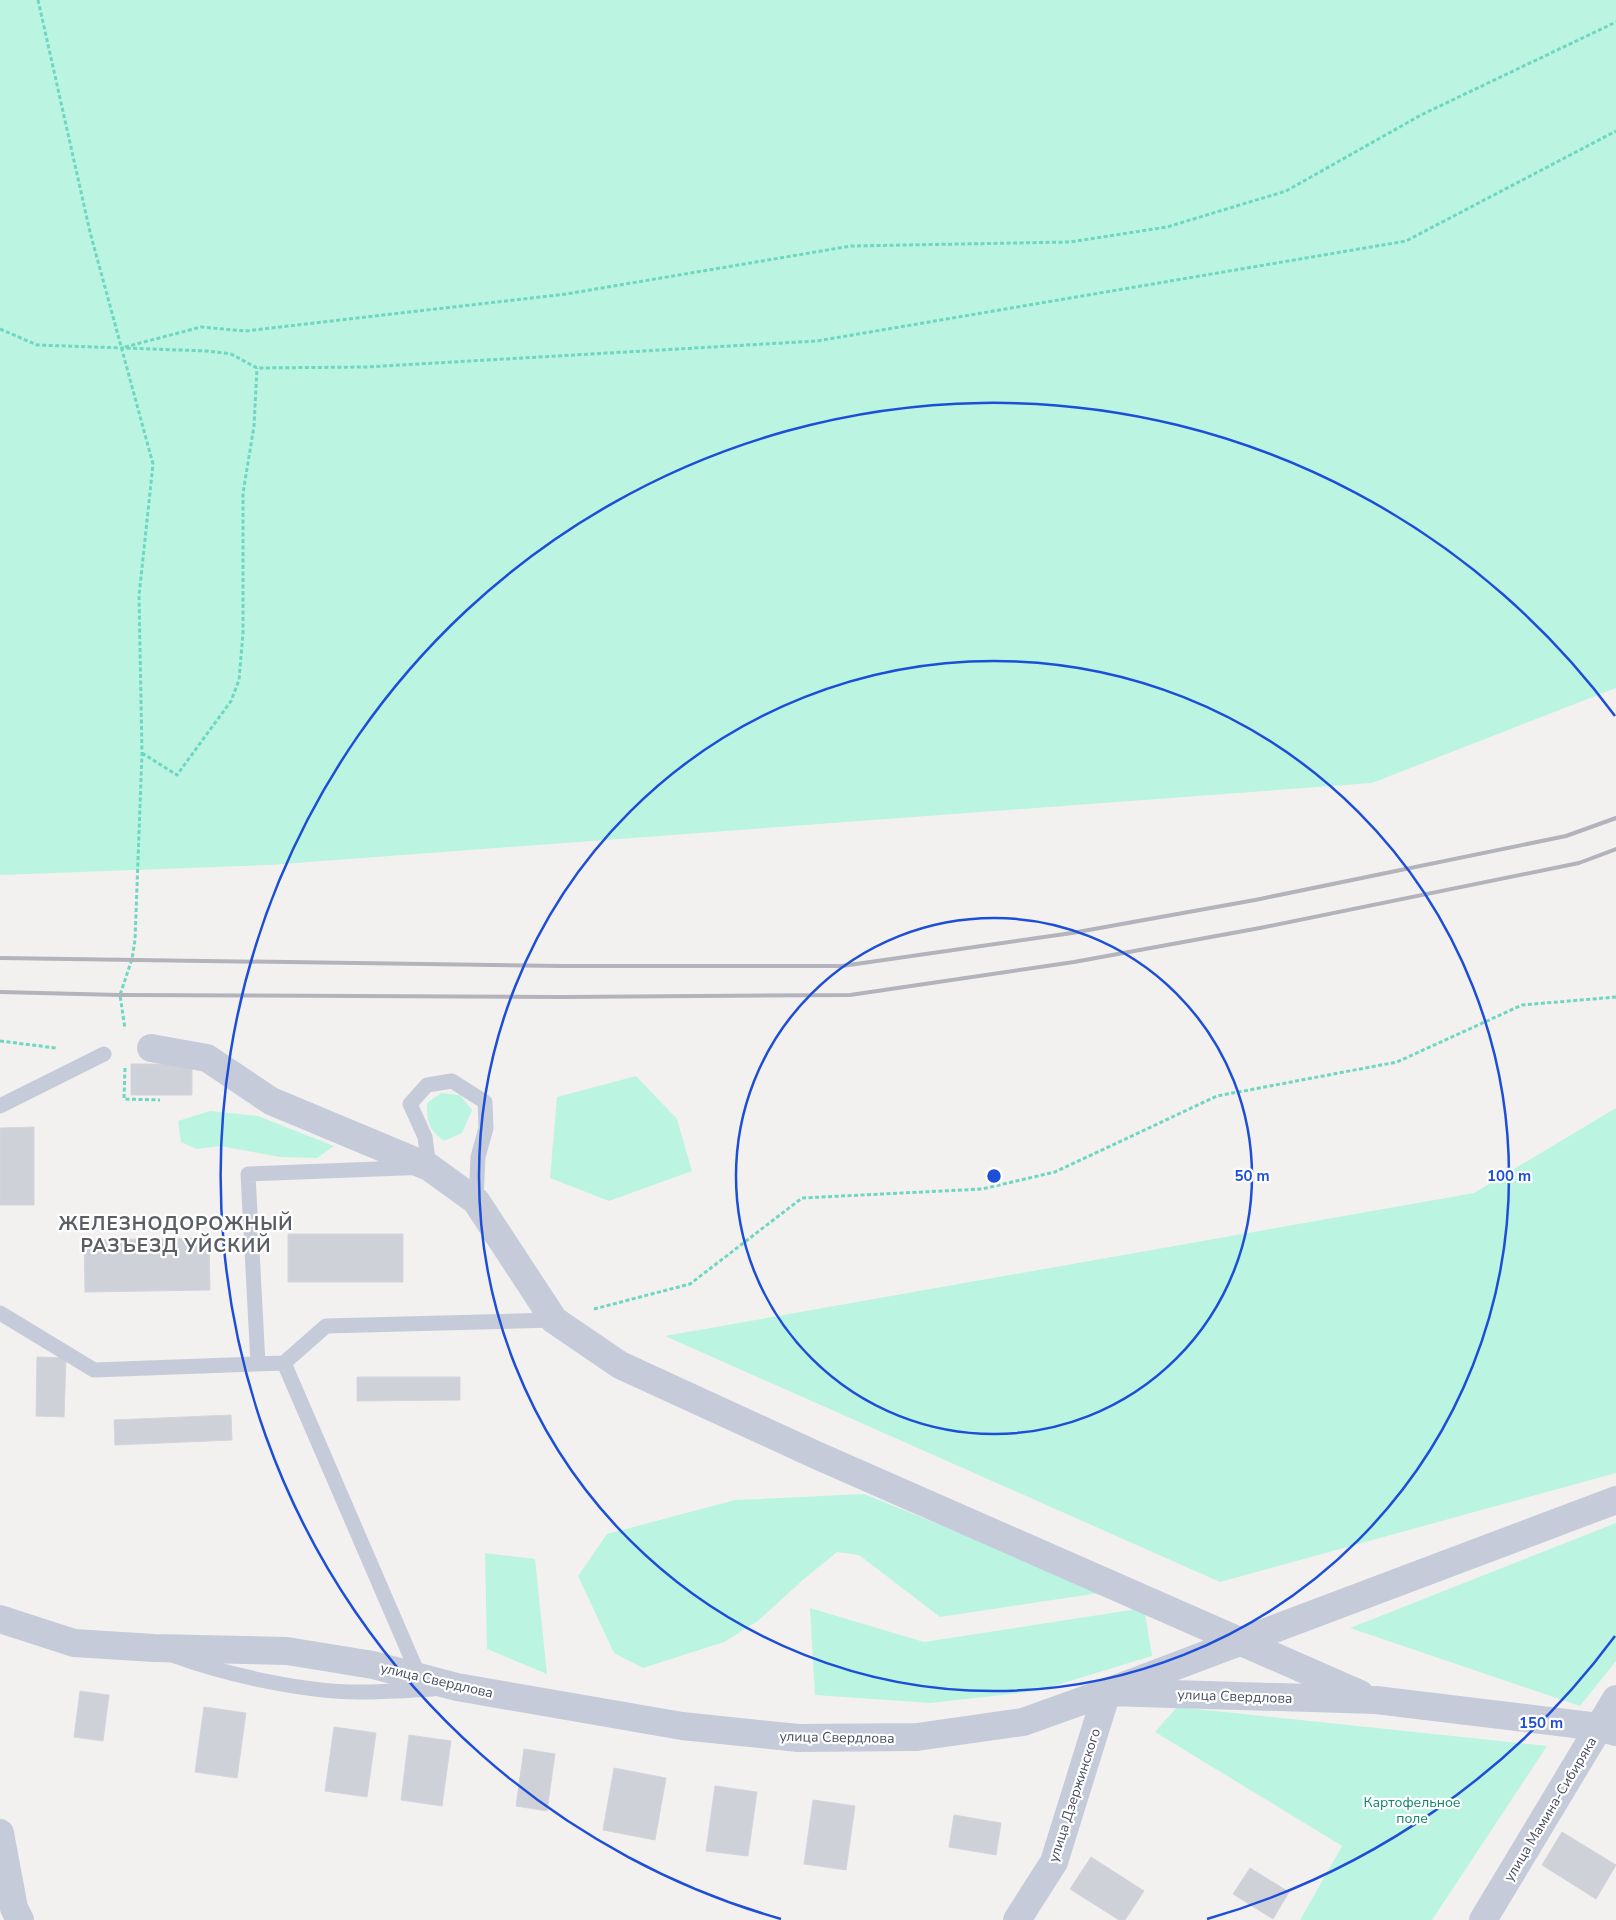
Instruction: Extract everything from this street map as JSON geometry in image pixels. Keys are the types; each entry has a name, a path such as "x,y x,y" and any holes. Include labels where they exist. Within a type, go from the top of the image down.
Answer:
{"street":[{"path":"151,1048 207,1058 271,1101 429,1167 476,1201 554,1320 620,1365 1240,1642 1376,1700"},
{"path":"1106,1692 1616,1500"},
{"name":"улица Свердлова","path":"0,1619 74,1643 154,1648 287,1651 373,1665 457,1687 682,1726 798,1738 917,1738 1014,1723 1106,1692 1376,1700 1608,1730"},
{"name":"улица Дзержинского","path":"1017,1920 1054,1862 1106,1692"},
{"name":"улица Мамина-Сибиряка","path":"1483,1920 1608,1730 1616,1699"},
{"path":"0,1833 14,1908 20,1920"}],"lane":[{"path":"0,1106 104,1054"},
{"path":"258,1364 248,1174 429,1167 425,1137 410,1104 427,1085 452,1081 485,1102 486,1128 478,1157 476,1201"},
{"path":"0,1313 94,1370 284,1363 326,1326 554,1320"},
{"path":"284,1363 419,1676"},
{"path":"154,1648 206,1667 292,1685 362,1692 457,1687"}],"path":[{"path":"38,0 90,232 153,464 139,596 142,753 135,940 132,959 120,995 125,1024"},
{"path":"122,348 200,327 245,331 566,294 851,246 1070,242 1167,227 1286,191 1421,115 1616,22"},
{"path":"0,329 37,345 231,354 257,368 367,367 817,341 1406,241 1616,132"},
{"path":"142,753 177,775 231,701 239,680 243,633 243,493 254,426 257,368"},
{"path":"554,1320 690,1284 802,1198 982,1189 1055,1172 1217,1096 1398,1062 1522,1005 1616,997"},
{"path":"0,1041 104,1054"}],"green space":[{"path":"0,0 1616,0 1616,688 1372,783 269,865 0,875"},
{"path":"636,1076 677,1119 692,1171 609,1201 550,1178 557,1097"},
{"path":"441,1093 460,1095 472,1110 462,1133 444,1141 429,1124 427,1115 427,1103"},
{"path":"1616,1108 1616,1473 1220,1582 665,1336 1474,1193"},
{"path":"210,1111 258,1116 334,1146 317,1158 280,1157 220,1146 197,1149 181,1142 178,1121"},
{"path":"864,1494 1106,1592 940,1617 859,1555 837,1552 758,1621 724,1642 643,1668 614,1653 578,1576 607,1534 735,1500"},
{"path":"1616,1523 1616,1661 1580,1706 1350,1628"},
{"path":"485,1553 535,1559 547,1674 487,1649"},
{"path":"810,1608 924,1642 1144,1608 1152,1656 1037,1691 930,1703 815,1695"},
{"name":"Картофельное поле","path":"1177,1707 1547,1746 1432,1920 1300,1920 1342,1846 1155,1732"}],"building":[{"path":"131,1064 192,1064 192,1095 131,1095"},
{"path":"34,1127 34,1205 0,1205 0,1128"},
{"path":"288,1234 403,1234 403,1282 288,1282"},
{"path":"209,1238 210,1290 85,1292 84,1240"},
{"path":"37,1357 66,1358 64,1417 36,1416"},
{"path":"357,1377 460,1377 460,1400 357,1401"},
{"path":"231,1415 232,1440 115,1445 114,1420"},
{"path":"80,1691 109,1695 103,1741 74,1737"},
{"path":"204,1707 246,1713 237,1778 195,1772"},
{"path":"334,1727 376,1733 367,1797 325,1791"},
{"path":"409,1735 451,1741 442,1806 401,1800"},
{"path":"524,1749 555,1754 547,1811 516,1806"},
{"path":"614,1768 666,1778 655,1840 603,1830"},
{"path":"715,1786 757,1792 748,1856 706,1851"},
{"path":"813,1800 855,1806 846,1870 804,1864"},
{"path":"954,1815 1001,1823 996,1855 949,1847"},
{"path":"1562,1832 1616,1865 1596,1899 1542,1865"},
{"path":"1091,1857 1144,1891 1125,1920 1119,1920 1070,1889"},
{"path":"1250,1868 1289,1892 1273,1919 1233,1894"}],"railway":[{"path":"0,958 562,966 842,966 1072,933 1255,900 1566,836 1616,818"},
{"path":"0,992 120,995 563,997 850,995 1074,962 1260,928 1579,863 1616,849"}],"district":[{"name":"ЖЕЛЕЗНОДОРОЖНЫЙ РАЗЪЕЗД УЙСКИЙ","path":"176,1234"}]}
